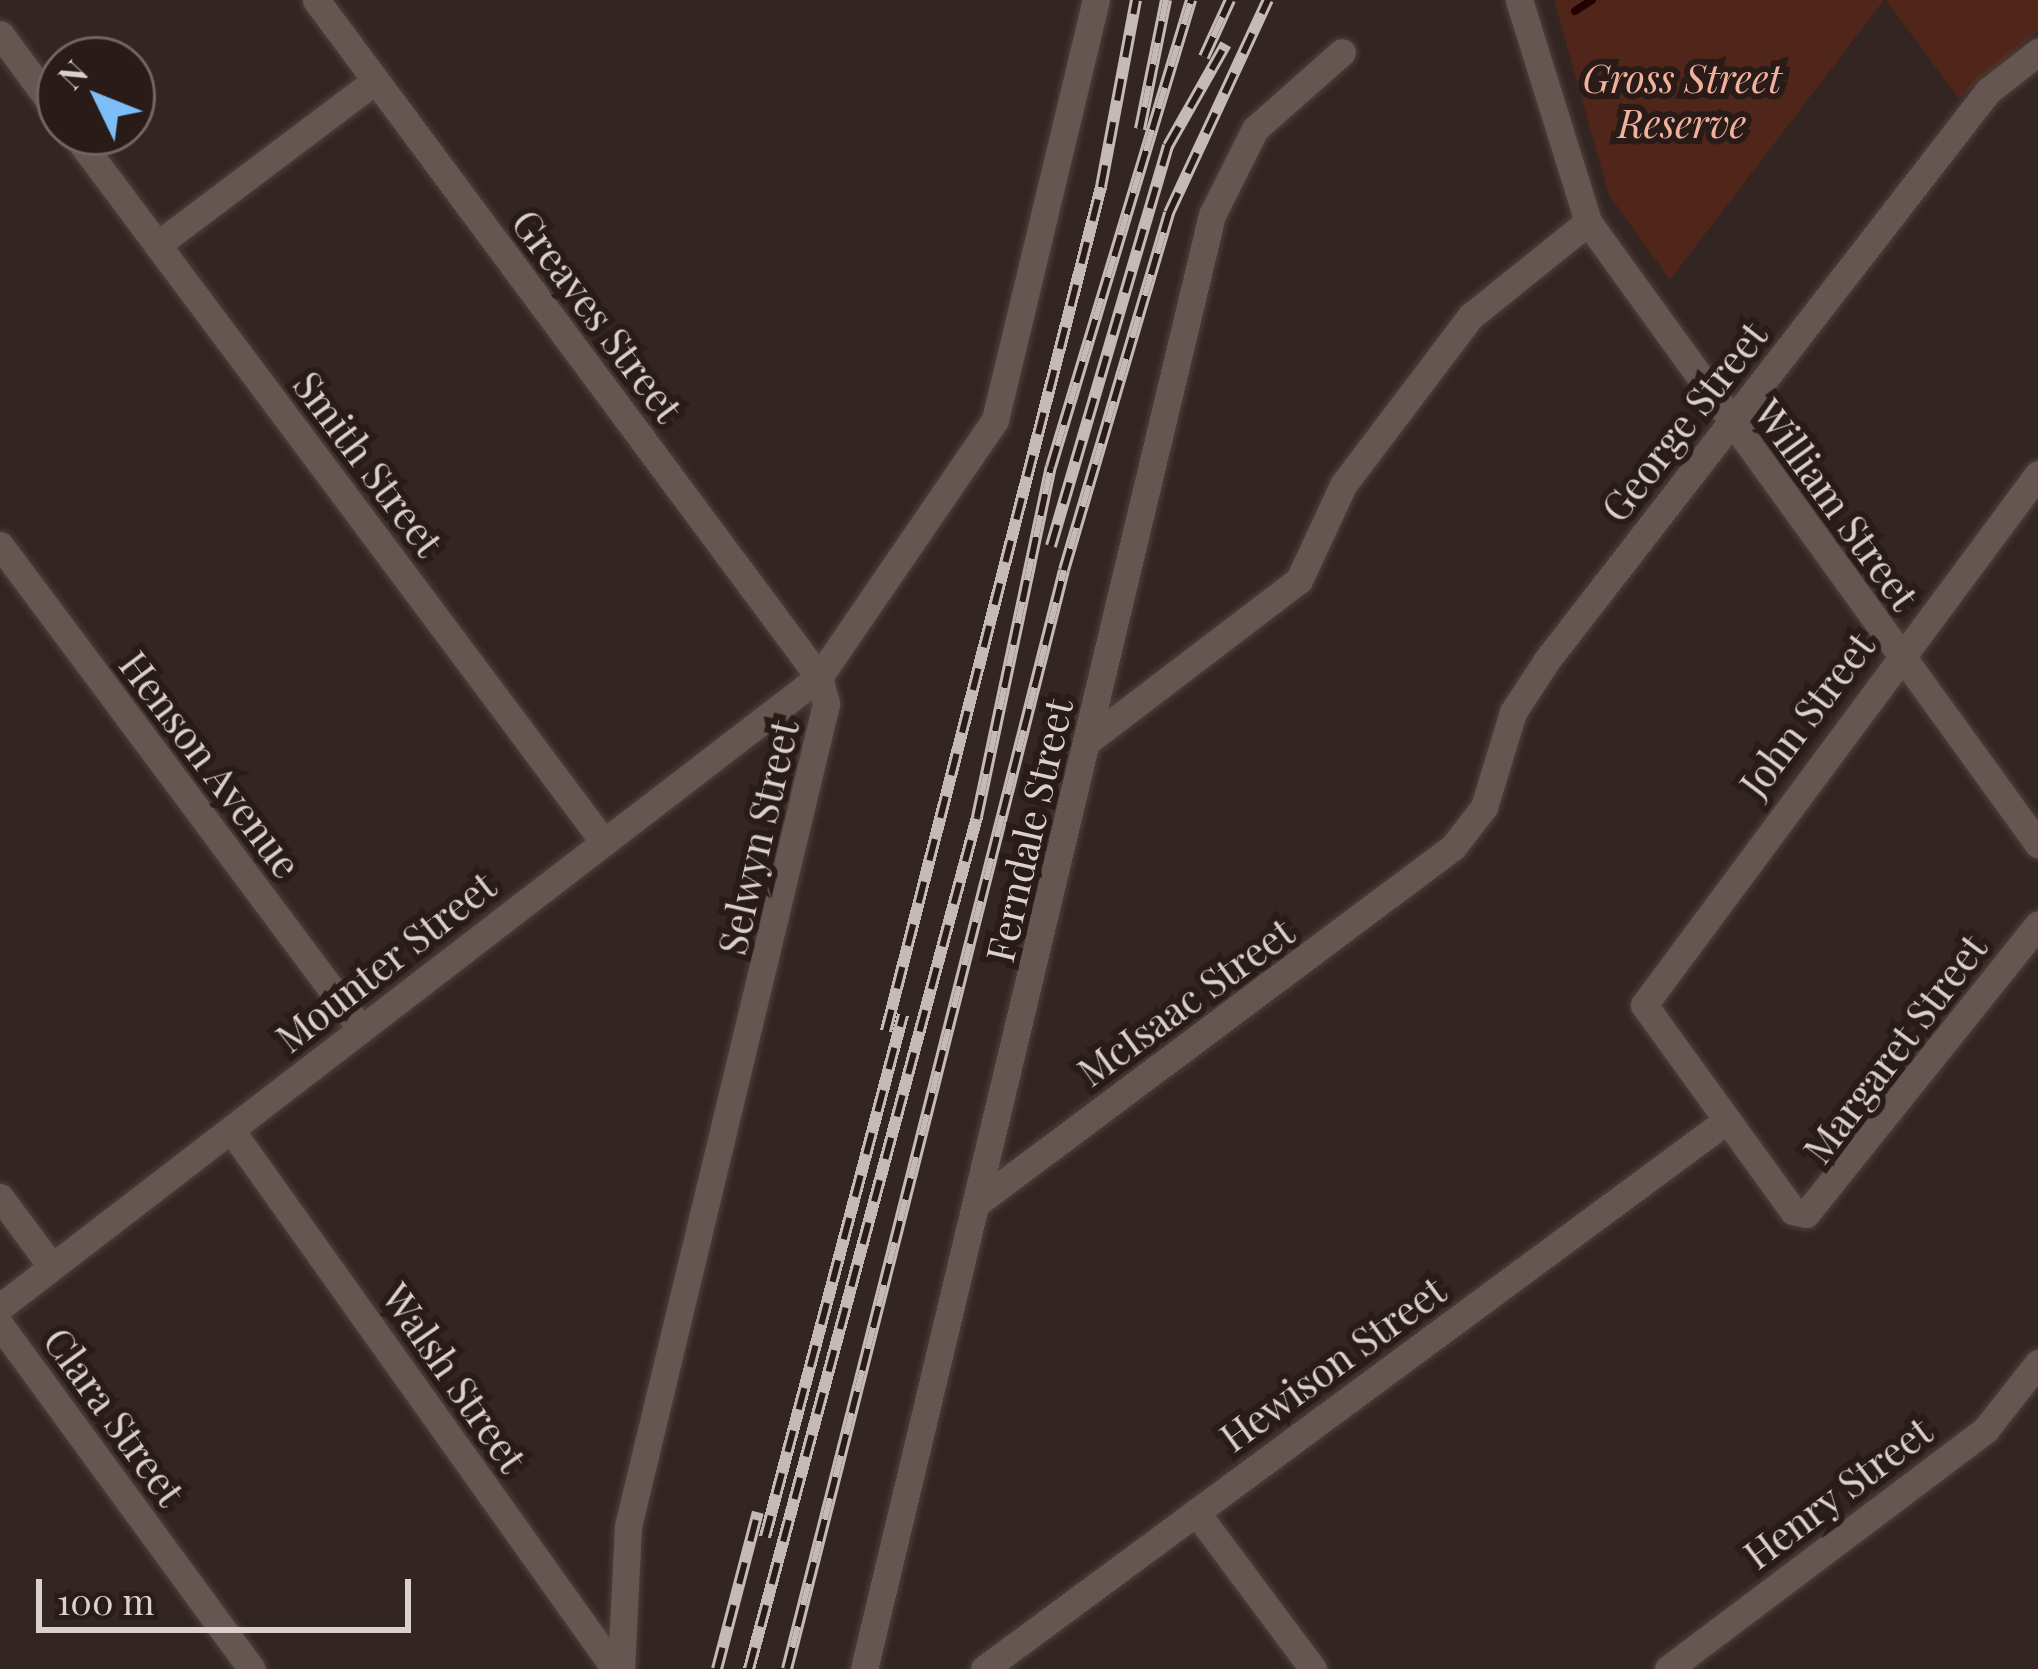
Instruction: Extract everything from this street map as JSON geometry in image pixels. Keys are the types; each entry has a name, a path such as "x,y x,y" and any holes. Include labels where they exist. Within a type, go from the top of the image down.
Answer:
{"street":[{"name":"Greaves Street","path":"316,0 819,677"},
{"name":"Selwyn Street","path":"618,1669 628,1526 823,747 819,677 995,420 1096,0"},
{"name":"William Street","path":"1519,0 1588,222 2038,844"},
{"path":"0,34 36,83"},
{"name":"Ferndale Street","path":"864,1669 1229,166 1276,105 1342,52"},
{"name":"George Street","path":"1434,864 1484,807 1525,691 1988,91 2038,52"},
{"path":"157,245 375,81"},
{"name":"Smith Street","path":"91,156 603,842"},
{"path":"1089,740 1299,580 1343,484 1471,316 1588,222"},
{"name":"John Street","path":"1726,1121 1644,1005 2038,474"},
{"name":"Henson Avenue","path":"0,544 361,1030"},
{"name":"Mounter Street","path":"0,1307 819,677"},
{"name":"McIsaac Street","path":"981,1200 1434,864"},
{"name":"Margaret Street","path":"1726,1121 1806,1214 2038,924"},
{"name":"Hewison Street","path":"984,1669 1726,1121"},
{"name":"Walsh Street","path":"231,1130 618,1669"},
{"path":"0,1196 52,1267"},
{"name":"Clara Street","path":"0,1325 252,1669"},
{"name":"Henry Street","path":"1669,1669 1986,1429 2038,1363"},
{"path":"1196,1512 1313,1669"}],"green space":[{"name":"Gross Street Reserve","path":"1554,0 1884,0 1670,280 1609,195"},
{"path":"1886,0 2038,0 2038,31 1959,99"}],"waterway":[{"path":"1575,11 1592,0"}],"railway":[{"path":"886,1031 1101,187 1136,0"},
{"path":"1140,129 1166,0"},
{"path":"749,1669 977,817 1051,467 1191,0"},
{"path":"1204,57 1230,0"},
{"path":"787,1669 1064,570 1169,213 1268,0"},
{"path":"1051,546 1168,146 1226,44"},
{"path":"765,1537 903,1015"},
{"path":"717,1669 758,1512"}]}
